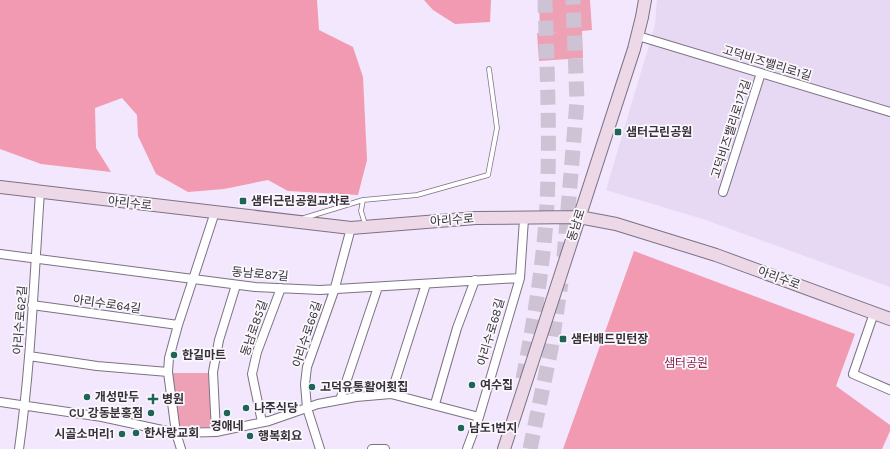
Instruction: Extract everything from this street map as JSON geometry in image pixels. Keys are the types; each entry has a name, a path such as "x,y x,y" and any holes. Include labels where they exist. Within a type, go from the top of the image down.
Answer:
{"main road":[{"name":"동남로","path":"504,449 638,36 645,0"},
{"name":"아리수로","path":"0,187 351,228 476,218 579,217 616,224 716,255 890,319"}],"street":[{"name":"고덕비즈밸리로1길","path":"638,36 890,112"},
{"name":"고덕비즈밸리로1가길","path":"723,192 761,73"},
{"name":"아리수로62길","path":"19,449 25,405 40,192"},
{"path":"181,449 176,433 168,372 169,358 178,325 215,212"},
{"name":"아리수로68길","path":"467,449 479,417 520,278 524,218"},
{"name":"아리수로66길","path":"320,449 307,408 305,384 308,367 334,291 351,228"},
{"name":"동남로87길","path":"0,254 236,285 334,291 474,280 520,278"},
{"path":"435,404 457,328 474,280"},
{"path":"391,394 426,284"},
{"path":"216,432 213,372 219,340 236,285"},
{"path":"340,400 378,287"},
{"name":"동남로85길","path":"262,422 252,374 257,352 281,288"},
{"name":"아리수로64길","path":"32,305 178,325"},
{"path":"874,313 853,374 890,390"},
{"path":"29,356 97,366 168,372"},
{"path":"0,402 102,417 176,433 216,432 262,422 307,408 340,400 391,394 435,404 479,417"},
{"path":"372,449 385,449"}],"lane":[{"path":"293,221 363,200 417,195 488,175 497,128 490,69"},
{"path":"363,200 360,211 366,227"}],"shaded area":[{"path":"539,0 590,0 592,30 582,31 583,58 539,61 537,33 559,32 540,32"},
{"path":"657,0 890,0 890,287 703,219 606,190 655,25"},
{"path":"169,373 212,373 214,427 174,428"}],"green space":[{"path":"0,0 317,0 319,30 353,47 363,77 367,160 358,195 288,191 268,180 224,189 188,192 156,174 138,136 137,115 122,98 95,108 96,148 111,172 41,164 0,149"},
{"path":"424,0 491,0 490,22 455,24 433,10"},
{"name":"샘터공원","path":"634,251 855,334 836,386 890,425 890,431 882,449 563,449"}],"tunnel":[{"path":"523,379 537,300 546,221 548,82 545,0"},
{"path":"564,257 577,101 573,0"},
{"path":"530,449 551,349 561,283"}],"place":[{"name":"샘터근린공원","path":"618,132"},
{"name":"샘터근린공원교차로","path":"243,201"},
{"name":"샘터배드민턴장","path":"563,339"},
{"name":"한길마트","path":"174,355"},
{"name":"여수집","path":"472,385"},
{"name":"고덕유통활어횟집","path":"312,387"},
{"name":"개성만두","path":"87,397"},
{"name":"병원","path":"153,399"},
{"name":"나주식당","path":"246,408"},
{"name":"CU 강동분홍점","path":"151,413"},
{"name":"경애네","path":"227,413"},
{"name":"남도1번지","path":"461,428"},
{"name":"한사랑교회","path":"136,433"},
{"name":"시골소머리1","path":"122,434"},
{"name":"행복회요","path":"250,436"}]}
